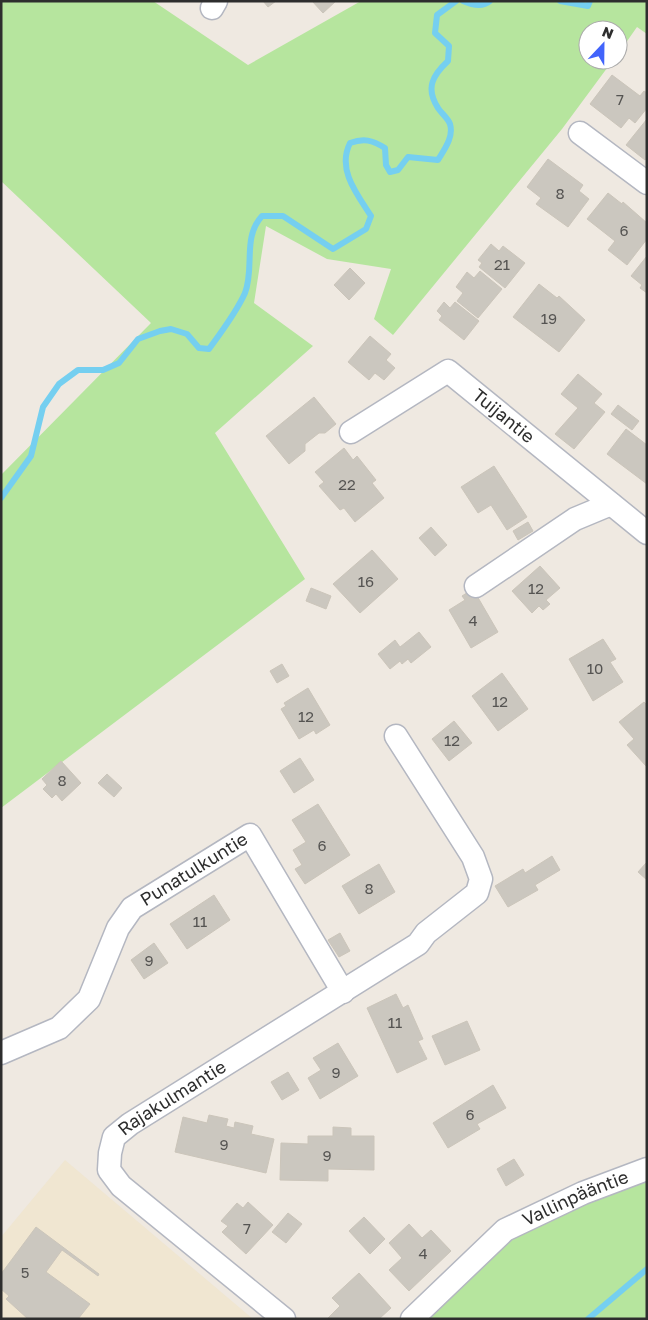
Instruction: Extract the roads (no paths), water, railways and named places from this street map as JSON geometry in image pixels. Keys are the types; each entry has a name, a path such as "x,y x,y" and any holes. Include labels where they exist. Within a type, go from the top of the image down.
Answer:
{"street":[{"path":"580,133 647,183"},
{"name":"Tuijantie","path":"351,432 448,372 647,533"},
{"path":"476,586 575,519 610,504"},
{"name":"Rajakulmantie","path":"284,1319 121,1186 109,1170 110,1153 114,1137 130,1124 418,944 426,933 477,893 481,879 474,857 396,736"},
{"name":"Punatulkuntie","path":"1,1052 59,1028 89,999 118,928 132,908 250,835 343,992"},
{"name":"Vallinpääntie","path":"412,1319 505,1230 583,1193 647,1169"}],"waterway":[{"path":"1,498 31,456 43,407 59,384 78,370 103,370 119,363 138,339 171,329 187,334 199,348 209,349 233,315 245,293 248,283 250,243 252,234 262,216 283,216 333,249 366,229 371,216 354,190 347,171 346,162 350,143 368,141 385,148 386,165 390,172 398,170 408,157 438,160 448,143 451,129 449,122 434,101 431,88 438,71 448,61 449,46 435,33 437,15 456,1"},
{"path":"463,1 473,5 480,5 490,1"},
{"path":"560,1 588,6 590,1"},
{"path":"588,1319 647,1269"}]}
